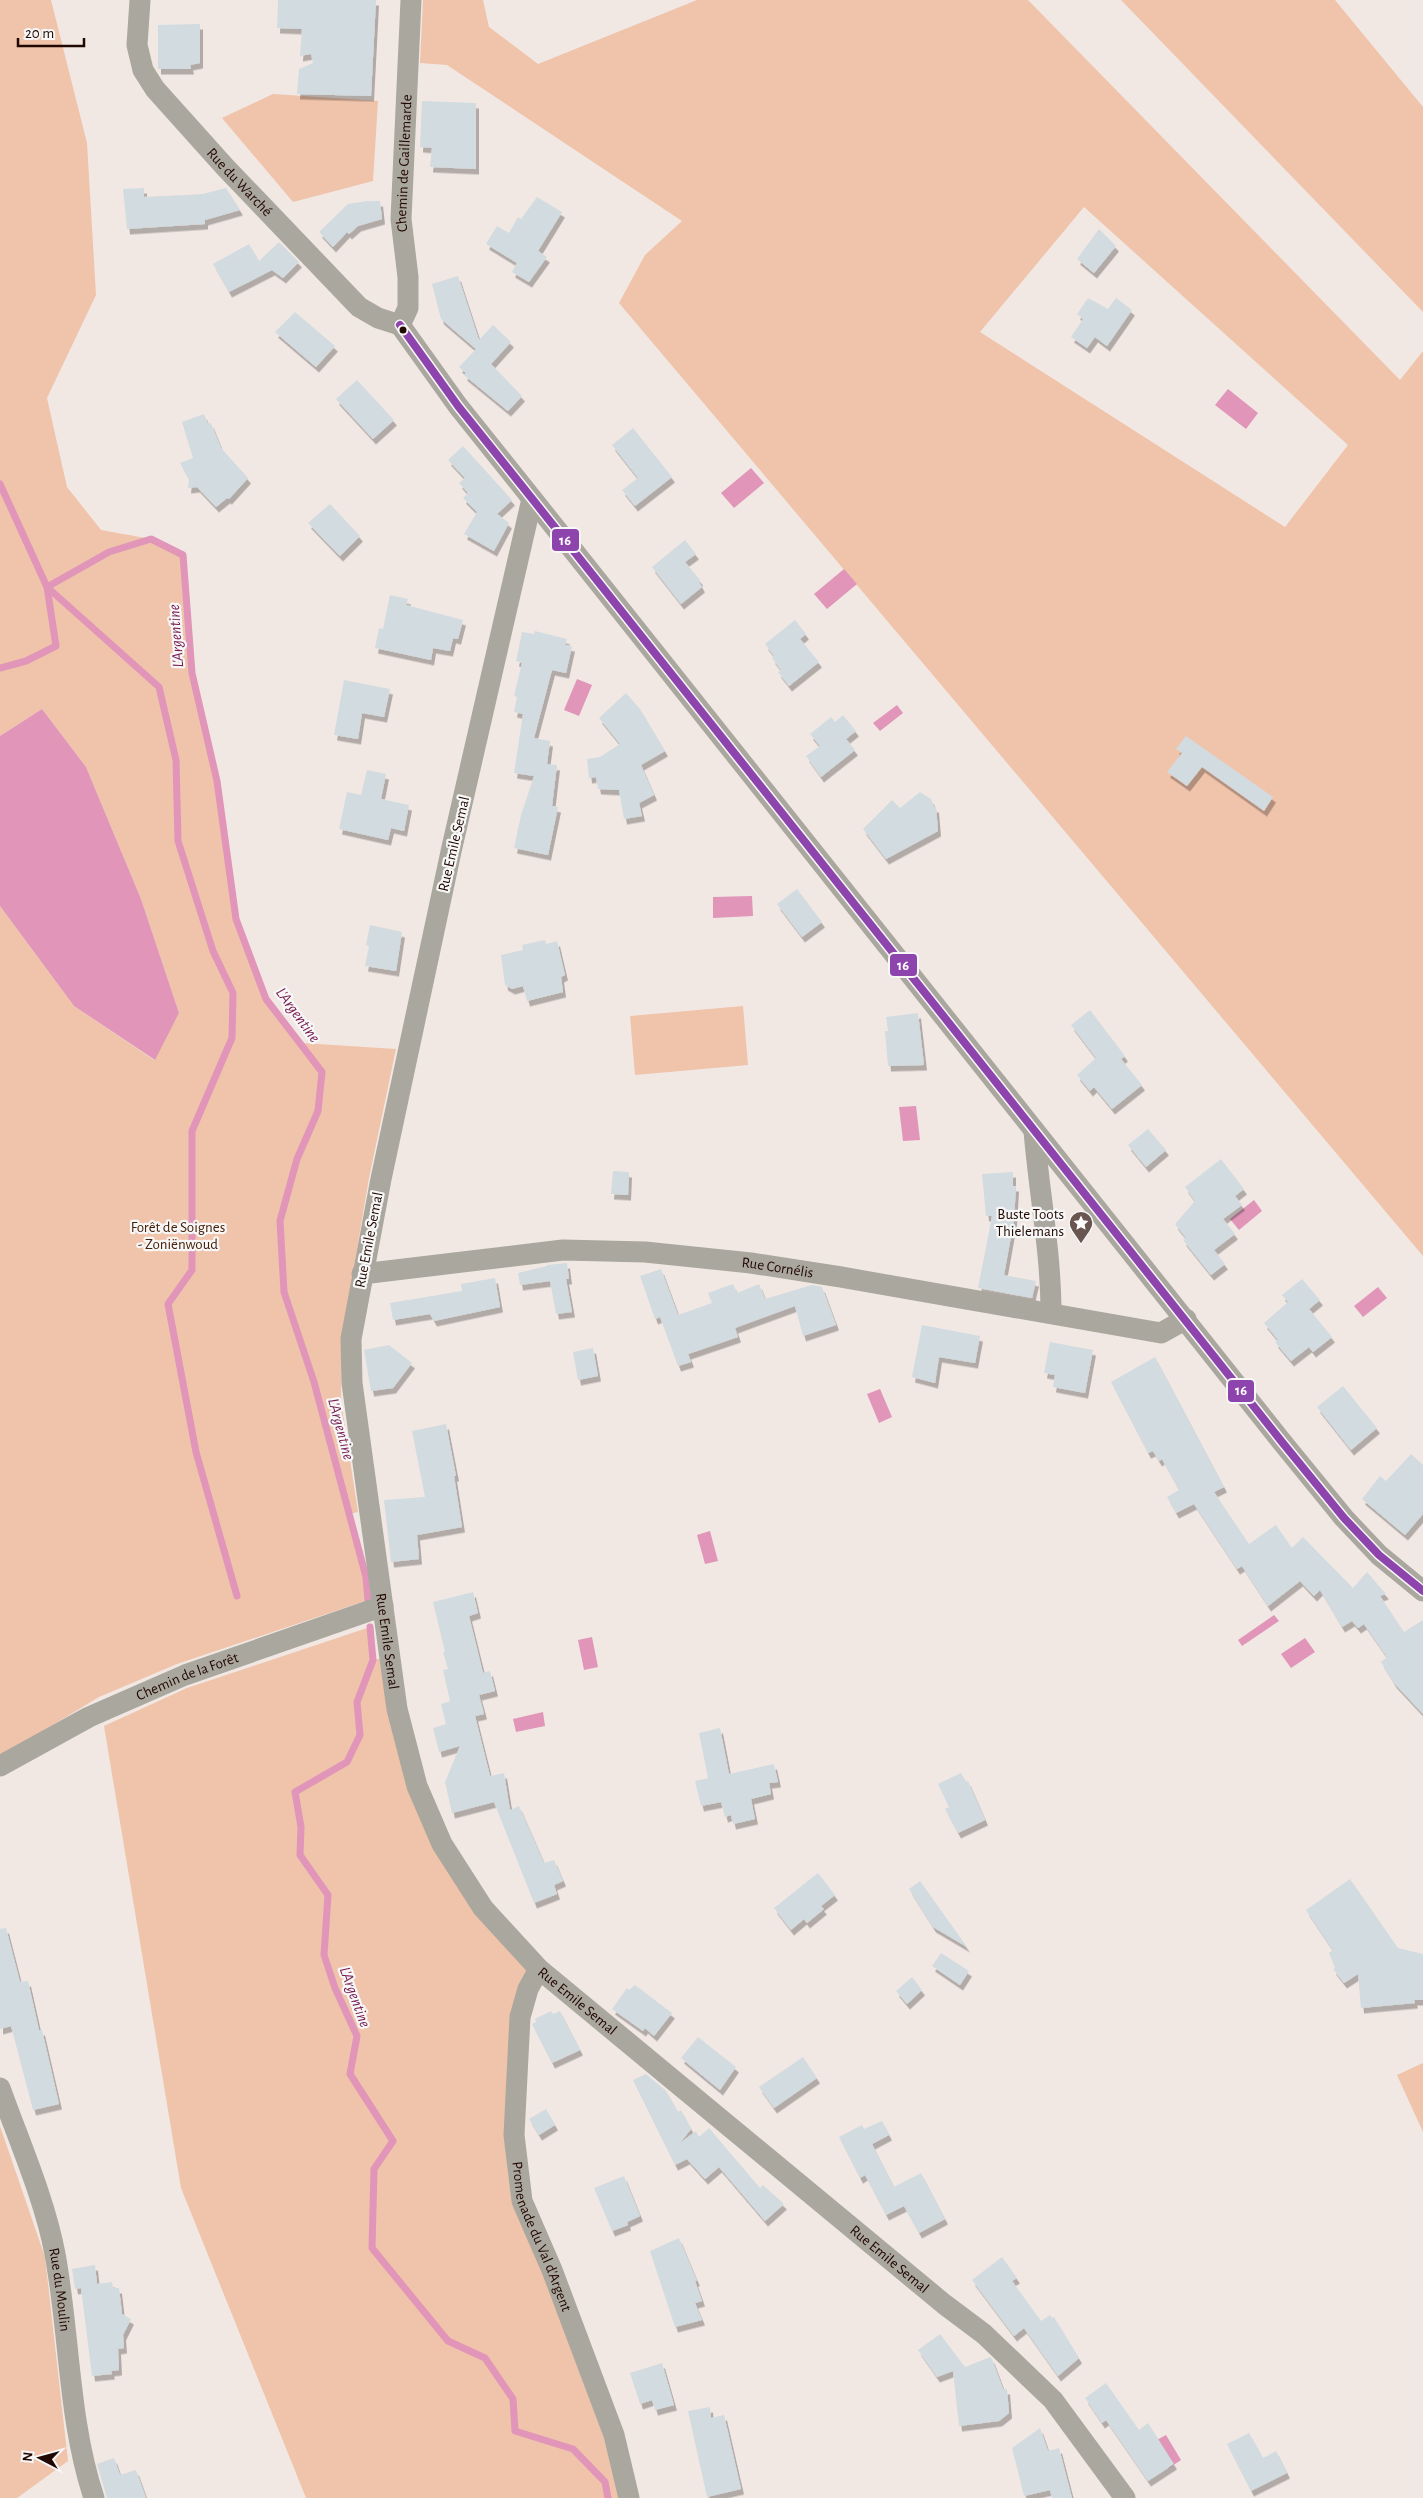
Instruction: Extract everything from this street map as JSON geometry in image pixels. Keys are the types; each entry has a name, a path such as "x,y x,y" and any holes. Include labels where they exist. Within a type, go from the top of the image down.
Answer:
{"street":[{"name":"Rue du Warché","path":"140,0 137,45 143,70 155,89 225,167 359,306 378,318 400,325"},
{"name":"Chemin de Gaillemarde","path":"400,325 408,308 408,277 401,219 410,0"},
{"path":"400,325 458,406 1344,1518 1379,1555 1423,1591"},
{"name":"Rue Emile Semal","path":"532,499 452,847 362,1274 351,1339 352,1383 397,1709 417,1786 442,1844 483,1908 539,1969 944,2304 984,2334 1053,2400 1125,2498"},
{"path":"1034,1131 1038,1184 1048,1246 1051,1313"},
{"name":"Rue Cornélis","path":"362,1274 563,1250 645,1252 751,1263 1161,1333 1186,1319"},
{"name":"Chemin de la Forêt","path":"0,1766 89,1717 185,1675 383,1606"},
{"name":"Promenade du Val d'Argent","path":"539,1969 528,1989 520,2017 514,2135 522,2201 552,2270 614,2435 629,2498"},
{"name":"Rue du Moulin","path":"0,2088 35,2186 55,2253 81,2450 94,2498"}],"green space":[{"name":"Forêt de Soignes - Zoniënwoud","path":"0,0 51,0 87,143 96,295 47,398 67,487 101,530 151,539 183,555 192,673 217,781 236,919 266,999 302,1043 396,1049 369,1178 342,1338 341,1401 358,1512 349,1514 366,1577 368,1600 177,1664 99,1697 0,1757 0,906 74,1006 154,1060 179,1013 141,899 86,767 42,709 0,736"},
{"path":"423,0 483,0 489,27 538,64 697,0 1028,0 1400,380 1423,351 1423,1256 619,303 645,255 682,221 447,65 420,63","holes":["1084,207 1348,445 1285,527 980,332"]},
{"path":"1121,0 1335,0 1423,107 1423,312"},
{"path":"273,94 378,101 373,181 293,202 222,118"},
{"path":"743,1006 748,1065 635,1075 630,1016"},
{"path":"370,1627 373,1659 380,1659 408,1790 527,1971 504,2135 512,2204 543,2274 604,2438 619,2498 306,2498 181,2188 104,1726 187,1688"},
{"path":"1423,2063 1423,2132 1397,2075"},
{"path":"0,2126 45,2257 68,2461 17,2498 0,2498"}],"shaded area":[{"path":"1228,389 1258,413 1246,429 1215,405"},
{"path":"751,468 764,483 734,508 721,493"},
{"path":"844,569 857,584 827,609 814,594"},
{"path":"577,679 592,685 579,716 564,710"},
{"path":"897,705 903,713 880,731 873,723"},
{"path":"42,709 86,767 141,899 179,1013 155,1060 74,1006 0,906 0,736"},
{"path":"752,896 753,916 713,918 713,897"},
{"path":"916,1106 920,1140 903,1141 899,1107"},
{"path":"1254,1200 1262,1211 1239,1230 1230,1219"},
{"path":"1378,1287 1387,1298 1363,1317 1354,1306"},
{"path":"880,1389 892,1417 879,1423 867,1394"},
{"path":"710,1531 718,1561 705,1564 697,1535"},
{"path":"1274,1615 1279,1621 1242,1646 1238,1640"},
{"path":"592,1637 598,1667 584,1670 578,1640"},
{"path":"1305,1638 1315,1652 1291,1668 1281,1654"},
{"path":"543,1712 545,1726 516,1732 513,1719"},
{"path":"1166,2435 1181,2460 1169,2468 1153,2442"}],"building":[{"path":"278,0 376,0 371,96 297,94 299,69 313,63 311,54 300,56 302,29 277,28"},
{"path":"200,24 200,63 190,65 191,69 158,69 158,25"},
{"path":"422,101 476,103 476,169 430,167 432,148 420,147"},
{"path":"144,188 144,197 203,194 226,188 240,210 205,220 205,224 127,229 123,189"},
{"path":"537,197 562,212 538,251 547,257 529,282 512,272 517,263 486,244 497,226 509,233 518,217 521,219"},
{"path":"380,201 382,219 358,226 349,234 347,232 333,247 319,232 348,204"},
{"path":"1099,229 1116,246 1094,273 1077,259"},
{"path":"279,242 299,262 283,278 272,270 229,292 213,264 249,244 259,261"},
{"path":"458,276 479,340 493,325 511,342 491,364 522,396 508,411 464,375 466,373 459,367 476,349 441,319 432,284"},
{"path":"1088,298 1108,309 1116,298 1132,310 1107,346 1095,337 1087,348 1071,337 1083,319 1077,314"},
{"path":"295,312 335,346 316,367 275,332"},
{"path":"357,380 394,420 373,439 336,399"},
{"path":"204,414 208,424 211,423 221,448 248,478 229,499 227,498 216,507 197,487 188,488 189,479 180,463 193,458 182,422"},
{"path":"633,428 672,477 635,506 622,490 638,478 612,445"},
{"path":"463,446 512,500 497,514 509,523 494,551 464,534 477,512 463,498 468,493 459,483 465,478 448,460"},
{"path":"330,504 360,536 340,556 308,523"},
{"path":"685,540 696,554 685,562 700,580 699,582 702,587 681,604 652,567"},
{"path":"390,595 408,599 406,605 463,620 458,639 453,638 450,651 433,648 431,660 375,648 379,628 383,629"},
{"path":"795,620 806,634 800,639 819,662 789,686 778,672 781,670 765,644"},
{"path":"535,631 567,639 565,645 572,646 566,673 552,670 534,738 550,741 547,764 557,765 552,806 558,807 548,855 514,848 521,815 534,776 514,773 523,714 514,712 517,697 514,696 522,663 516,661 522,632 534,634"},
{"path":"344,680 390,689 384,717 362,713 358,739 334,735"},
{"path":"626,693 640,709 665,751 641,765 654,795 639,803 642,816 624,819 619,790 598,789 596,777 589,778 587,759 600,757 620,744 599,718"},
{"path":"843,715 856,731 846,739 855,750 821,777 806,756 820,746 810,734 831,717 835,722"},
{"path":"1186,736 1273,797 1264,811 1202,767 1187,786 1167,772 1182,753 1176,749"},
{"path":"367,770 386,774 381,799 409,805 404,831 391,828 388,840 339,829 347,792 361,795"},
{"path":"920,792 931,799 934,807 936,807 938,831 886,859 863,829 892,800 900,808"},
{"path":"797,889 822,922 802,937 777,904"},
{"path":"370,925 402,932 396,971 365,966 369,946 366,945"},
{"path":"545,940 546,944 557,941 565,975 561,977 563,992 527,1001 523,986 512,989 505,985 501,955 523,950 522,945"},
{"path":"1090,1010 1125,1056 1121,1059 1142,1085 1112,1109 1094,1087 1090,1091 1077,1075 1096,1058 1071,1025"},
{"path":"918,1013 924,1065 888,1066 885,1031 888,1031 886,1017"},
{"path":"1148,1129 1166,1150 1146,1167 1128,1145"},
{"path":"1221,1159 1244,1189 1235,1196 1242,1205 1223,1219 1235,1234 1214,1250 1225,1264 1211,1275 1183,1240 1186,1238 1175,1224 1195,1201 1185,1187"},
{"path":"613,1171 629,1172 628,1195 611,1194"},
{"path":"1013,1172 1013,1186 1016,1186 1014,1220 1004,1275 1036,1281 1032,1298 978,1288 992,1216 986,1216 982,1174"},
{"path":"567,1263 569,1279 566,1279 572,1312 556,1314 550,1281 520,1285 518,1273 547,1265"},
{"path":"661,1269 678,1315 712,1303 708,1293 733,1284 737,1293 759,1284 765,1299 812,1285 822,1287 836,1325 803,1336 795,1306 735,1328 738,1337 688,1354 691,1362 678,1366 660,1317 655,1319 640,1276"},
{"path":"495,1278 500,1307 434,1321 430,1314 393,1320 390,1303 462,1291 461,1284"},
{"path":"1302,1279 1320,1300 1309,1309 1332,1337 1313,1352 1309,1347 1291,1361 1275,1342 1278,1340 1264,1323 1288,1302 1282,1295"},
{"path":"922,1325 980,1336 975,1363 939,1357 935,1383 912,1377"},
{"path":"1050,1342 1093,1350 1085,1393 1053,1387 1055,1375 1044,1373"},
{"path":"389,1345 412,1363 393,1388 371,1391 364,1350"},
{"path":"593,1348 598,1376 578,1380 573,1352"},
{"path":"1155,1357 1224,1487 1214,1492 1249,1544 1276,1525 1292,1548 1303,1537 1353,1588 1367,1572 1386,1594 1380,1596 1404,1632 1423,1620 1423,1714 1394,1683 1381,1662 1387,1657 1364,1624 1358,1628 1352,1621 1342,1627 1320,1590 1314,1596 1300,1581 1268,1606 1242,1566 1237,1569 1194,1504 1176,1513 1167,1497 1179,1490 1162,1459 1159,1461 1153,1451 1148,1453 1111,1382"},
{"path":"1343,1386 1377,1428 1351,1450 1317,1407"},
{"path":"446,1424 456,1476 454,1476 462,1527 417,1535 419,1559 391,1562 384,1500 425,1497 412,1431"},
{"path":"1411,1454 1423,1465 1423,1514 1405,1535 1362,1499 1380,1476 1386,1481"},
{"path":"473,1592 478,1613 469,1616 483,1673 490,1671 495,1691 479,1695 484,1714 475,1716 490,1776 504,1773 510,1810 519,1806 544,1863 554,1860 563,1881 554,1885 557,1894 534,1903 494,1802 452,1813 445,1782 460,1746 439,1752 433,1728 446,1724 441,1704 450,1701 443,1670 448,1669 433,1602"},
{"path":"720,1728 729,1774 774,1764 778,1782 769,1783 771,1794 751,1799 755,1819 733,1824 731,1815 725,1817 721,1802 701,1806 695,1781 708,1778 699,1733"},
{"path":"961,1773 966,1782 968,1781 985,1820 958,1833 945,1809 949,1807 938,1784"},
{"path":"818,1873 835,1895 821,1906 824,1909 807,1923 804,1919 791,1930 774,1908"},
{"path":"1350,1879 1398,1948 1423,1954 1423,2000 1414,2000 1415,2003 1361,2008 1358,1974 1344,1983 1333,1969 1335,1968 1329,1953 1333,1950 1306,1910"},
{"path":"920,1881 967,1947 933,1927 909,1889"},
{"path":"6,1928 20,1982 28,1981 39,2030 42,2030 59,2104 33,2110 11,2026 0,2029 0,1929"},
{"path":"941,1953 969,1971 960,1985 932,1966"},
{"path":"912,1977 922,1990 907,2004 896,1991"},
{"path":"635,1985 672,2013 654,2036 645,2028 643,2031 612,2009 627,1988 629,1990"},
{"path":"551,2011 553,2014 560,2011 580,2050 552,2063 532,2024 536,2022 535,2019"},
{"path":"698,2037 736,2067 720,2090 681,2058"},
{"path":"803,2057 817,2078 774,2108 759,2087"},
{"path":"646,2074 666,2091 678,2112 681,2110 691,2129 680,2143 696,2131 699,2137 709,2128 760,2188 763,2185 784,2204 765,2221 719,2167 705,2179 687,2159 675,2165 633,2080"},
{"path":"546,2109 555,2125 539,2135 529,2119"},
{"path":"882,2121 889,2135 872,2144 894,2187 921,2173 945,2219 919,2233 904,2206 886,2215 865,2175 860,2178 839,2137 862,2125 864,2129"},
{"path":"624,2176 640,2216 627,2222 628,2225 612,2231 594,2188"},
{"path":"679,2238 697,2281 695,2281 702,2301 695,2303 702,2320 675,2327 650,2251"},
{"path":"1002,2257 1017,2278 1012,2281 1041,2321 1050,2315 1052,2318 1054,2317 1079,2358 1058,2376 1024,2328 1014,2336 972,2280"},
{"path":"95,2265 97,2284 112,2282 113,2288 119,2288 122,2314 131,2319 123,2335 124,2348 118,2349 119,2370 111,2371 112,2374 92,2376 81,2288 75,2289 72,2269"},
{"path":"940,2334 965,2367 990,2357 992,2359 1003,2389 1007,2389 1009,2413 999,2421 959,2426 953,2371 937,2377 918,2350"},
{"path":"662,2363 674,2405 655,2410 652,2400 640,2404 630,2373"},
{"path":"1106,2383 1139,2430 1148,2423 1174,2464 1148,2481 1106,2420 1102,2423 1085,2398"},
{"path":"710,2407 711,2418 724,2415 741,2489 707,2497 688,2411"},
{"path":"1040,2428 1048,2451 1059,2448 1072,2498 1052,2498 1050,2490 1024,2496 1012,2448"},
{"path":"1249,2433 1263,2458 1276,2451 1287,2473 1251,2491 1227,2444"},
{"path":"114,2458 120,2475 136,2470 146,2498 107,2498 97,2464"}],"waterway":[{"name":"L'Argentine","path":"0,484 47,587 159,687 176,760 178,841 213,951 233,993 232,1038 192,1131 192,1270 168,1304 196,1452 237,1596"},
{"name":"L'Argentine","path":"0,668 26,661 56,646 47,587 109,552 151,539 183,555 192,673 217,781 236,919 266,999 322,1072 318,1111 297,1159 280,1221 284,1292 314,1382 366,1577 368,1600"},
{"name":"L'Argentine","path":"370,1627 373,1660 357,1702 360,1735 347,1762 295,1792 301,1827 300,1855 328,1895 324,1955 335,1988 357,2036 350,2074 393,2141 374,2169 372,2248 448,2341 485,2358 513,2399 515,2431 573,2449 605,2482 608,2498"}],"transit line":[{"name":"16","path":"400,325 458,406 1282,1442 1344,1518 1379,1555 1423,1591"}],"place":[{"name":"Buste Toots Thielemans","path":"1081,1244"}]}
